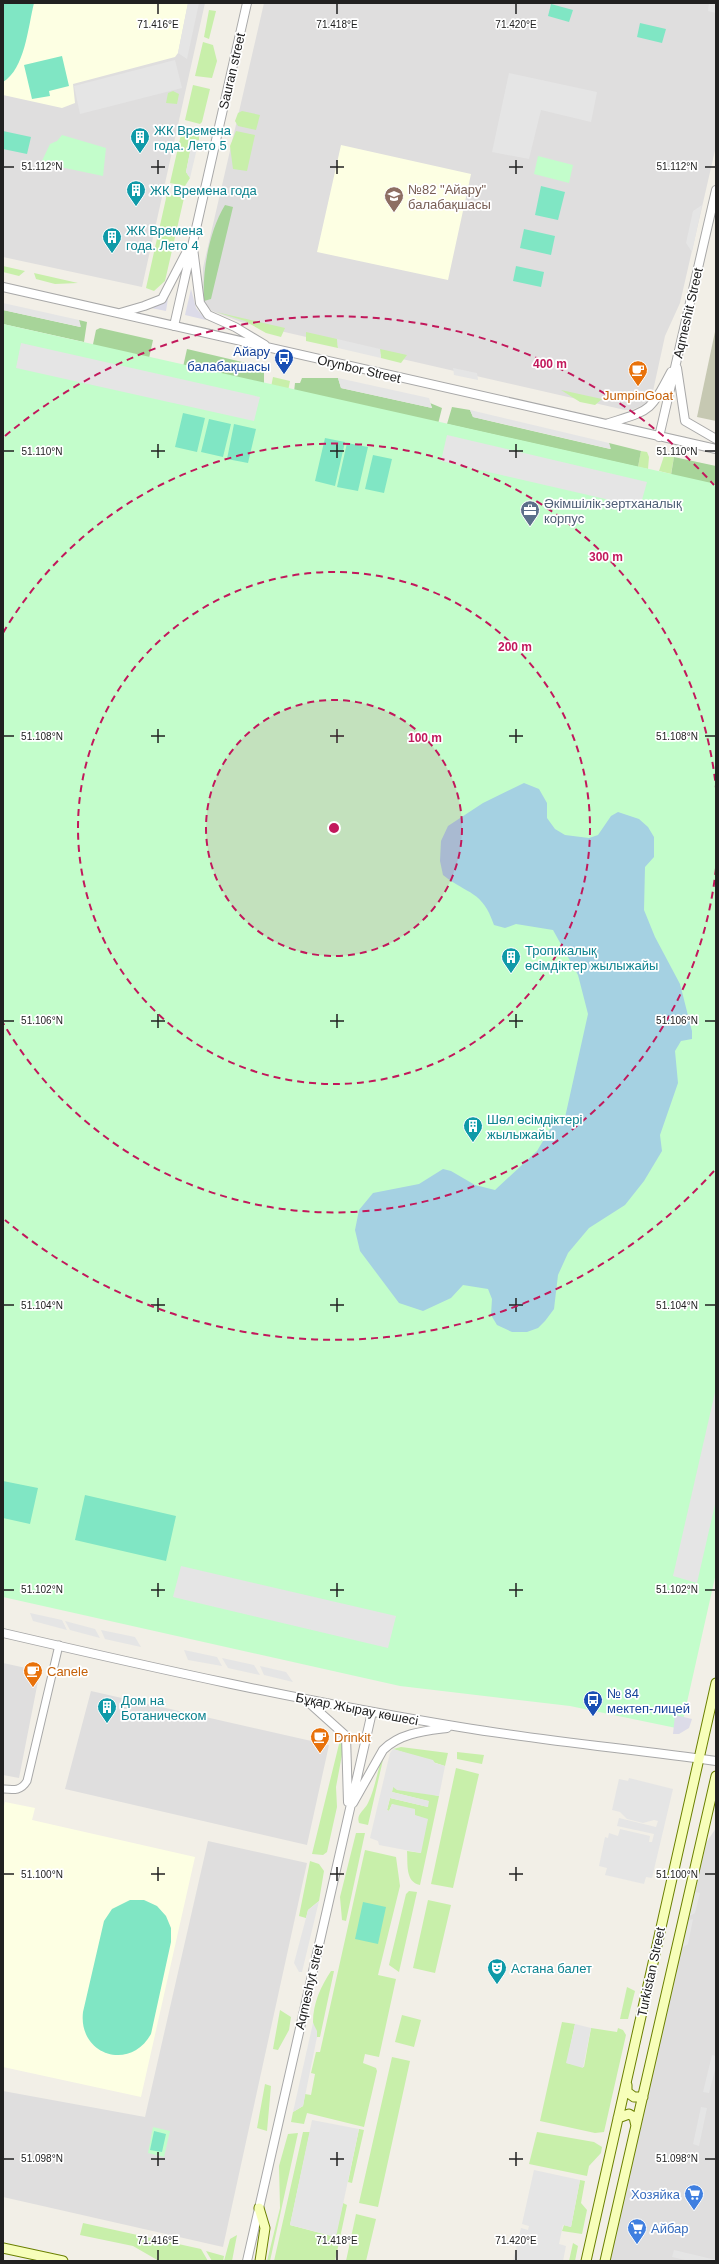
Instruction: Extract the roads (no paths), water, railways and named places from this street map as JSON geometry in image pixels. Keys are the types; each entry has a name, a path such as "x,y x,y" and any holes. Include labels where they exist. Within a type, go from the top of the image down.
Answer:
{"main road":[{"name":"Turkistan Street","path":"586,2261 716,1683"},
{"name":"Turkistan Street","path":"605,2261 716,1776"},
{"path":"627,2080 627,2092 634,2097 642,2098"},
{"path":"618,2118 629,2114 634,2117 636,2127"},
{"path":"259,2208 265,2228 260,2261"},
{"path":"3,2248 63,2261"}],"street":[{"name":"Sauran street","path":"174,326 247,3"},
{"name":"Aqmeshit Street","path":"659,437 716,190"},
{"path":"119,313 162,299 192,241"},
{"path":"192,241 200,303 208,315 235,327 272,349"},
{"name":"Orynbor Street","path":"3,288 716,449"},
{"path":"606,424 649,408 656,401 676,363"},
{"path":"676,363 685,422 716,439"},
{"name":"Бұқар Жырау көшесі","path":"3,1633 306,1700 372,1712 458,1727 716,1761"},
{"path":"3,1789 17,1790 24,1787 27,1781 59,1645"},
{"path":"306,1700 346,1736 349,1811"},
{"name":"Aqmeshyt stret","path":"247,2261 372,1712"},
{"path":"349,1811 383,1750 388,1745 419,1731 458,1727"}],"water":[{"path":"524,783 539,789 547,803 547,818 555,829 565,835 589,838 598,835 611,816 618,812 639,819 648,827 654,837 654,857 645,867 644,910 655,937 680,984 692,1031 692,1039 681,1041 675,1051 678,1083 660,1135 662,1151 644,1181 625,1205 589,1228 568,1253 558,1275 554,1309 545,1321 538,1328 527,1332 512,1332 497,1325 491,1315 492,1299 488,1289 463,1285 451,1298 423,1311 399,1303 360,1251 355,1230 359,1210 373,1193 419,1184 443,1169 451,1171 475,1185 495,1190 537,1151 555,1121 564,1122 588,1014 578,975 553,930 516,924 505,928 494,925 484,905 479,899 443,875 440,861 441,841 448,826 483,803"}],"place":[{"name":"ЖК Времена года. Лето 5","path":"140,154"},
{"name":"ЖК Времена года","path":"136,207"},
{"name":"№82 \"Айару\" балабақшасы","path":"394,213"},
{"name":"ЖК Времена года. Лето 4","path":"112,254"},
{"name":"Айару балабақшасы","path":"284,375"},
{"name":"JumpinGoat","path":"638,387"},
{"name":"Әкімшілік-зертханалық корпус","path":"530,527"},
{"name":"Тропикалық өсімдіктер жылыжайы","path":"511,974"},
{"name":"Шөл өсімдіктері жылыжайы","path":"473,1143"},
{"name":"Canele","path":"33,1688"},
{"name":"№ 84 мектеп-лицей","path":"593,1717"},
{"name":"Дом на Ботаническом","path":"107,1724"},
{"name":"Drinkit","path":"320,1754"},
{"name":"Астана балет","path":"497,1985"},
{"name":"Хозяйка","path":"694,2211"},
{"name":"Айбар","path":"637,2245"}]}
